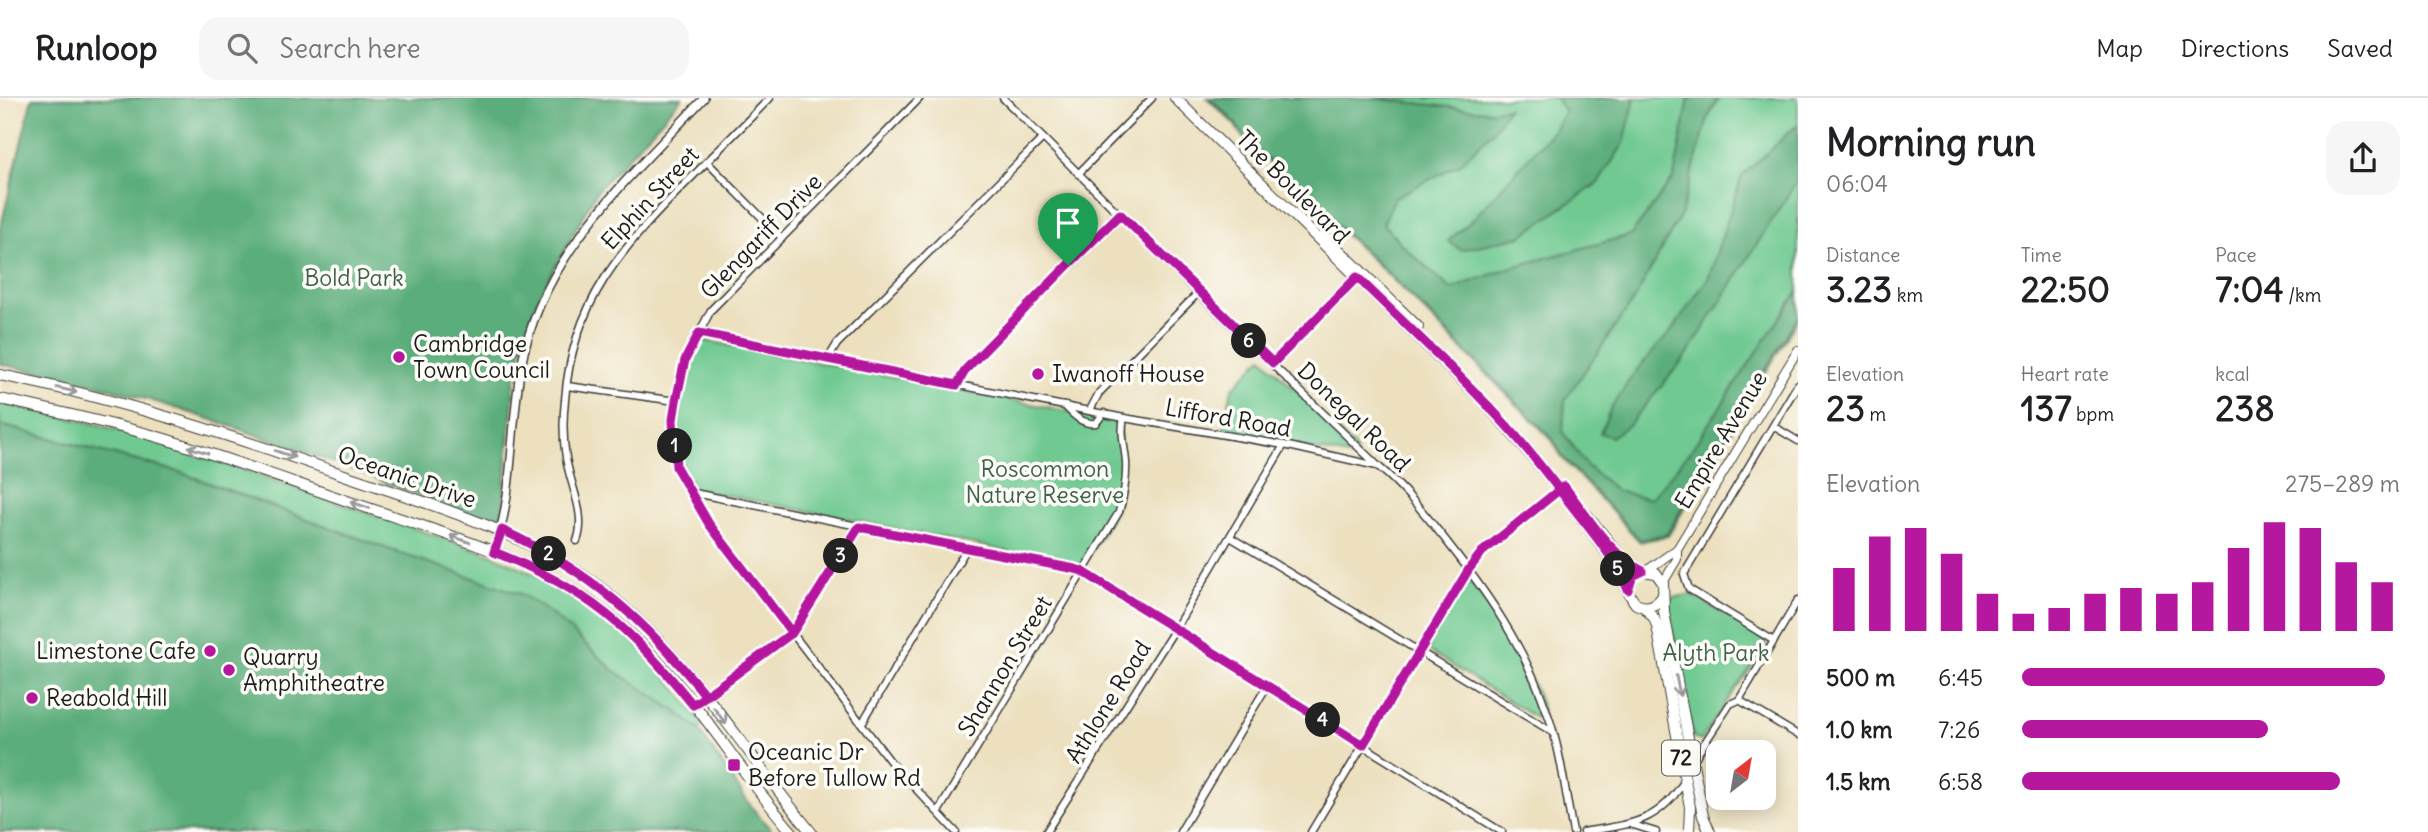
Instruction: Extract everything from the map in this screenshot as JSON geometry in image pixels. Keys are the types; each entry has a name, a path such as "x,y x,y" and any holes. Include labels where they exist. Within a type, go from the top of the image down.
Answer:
{"main road":[{"name":"The Boulevard","path":"1175,98 1359,274"},
{"name":"The Boulevard","path":"1184,98 1481,399 1615,550 1628,563 1644,571"},
{"name":"Empire Avenue","path":"1644,571 1677,550 1798,350"},
{"name":"Oceanic Drive","path":"0,375 101,397 179,419 502,530 548,553 603,590 653,634 706,696 811,832"},
{"name":"Oceanic Drive","path":"0,399 100,421 165,439 494,552 563,583 609,615 642,644 792,832"},
{"name":"The Boulevard","path":"1562,488 1612,559 1628,590"},
{"name":"Empire Avenue","path":"1663,583 1677,559 1677,550"},
{"name":"72","path":"1644,571 1656,573 1663,583 1664,612 1708,832 1697,832"},
{"path":"1628,590 1633,576 1644,571"},
{"name":"72","path":"1628,590 1635,603 1644,607 1657,626 1686,779 1690,807 1689,832"},
{"path":"1644,607 1657,603 1663,595"}],"street":[{"path":"494,552 502,530 521,364 541,302 574,242 597,213 704,98"},
{"name":"Elphin Street","path":"577,541 581,523 564,442 567,386 579,330 594,295 609,270 639,231 770,98"},
{"name":"Glengariff Drive","path":"920,98 711,310 685,360 673,420 676,467 709,524 890,761 956,832"},
{"name":"Donegal Road","path":"1003,98 1198,293 1379,467 1399,483 1469,569 1532,672 1554,733 1573,832"},
{"path":"1079,173 1152,98"},
{"path":"828,359 838,344 1043,138"},
{"path":"706,162 782,238"},
{"path":"957,385 966,369 1120,214"},
{"path":"1273,363 1359,274"},
{"path":"1090,410 1099,393 1198,293"},
{"name":"Lifford Road","path":"699,333 1124,418 1284,445 1379,467"},
{"path":"1774,641 1689,589 1684,574 1798,384"},
{"path":"567,386 676,401"},
{"path":"1063,405 1088,423 1096,423 1104,413"},
{"name":"Shannon Street","path":"938,812 1119,512 1126,488 1121,428 1124,418"},
{"path":"1773,426 1798,441"},
{"name":"Athlone Road","path":"1046,832 1175,629 1284,445"},
{"path":"1311,832 1469,569 1482,552 1562,488"},
{"path":"689,492 1082,571 1502,832"},
{"path":"693,705 792,633 859,527"},
{"path":"1230,537 1554,733"},
{"path":"862,723 967,548"},
{"path":"1693,761 1730,704 1739,700 1798,600"},
{"path":"1180,832 1267,686"},
{"path":"1739,700 1798,735"},
{"path":"1583,832 1629,824 1661,810 1671,801 1686,779"},
{"path":"1629,824 1656,832"}],"green space":[{"name":"Bold Park","path":"32,98 682,98 597,191 536,302 516,367 501,527 306,453 159,403 96,384 0,364 0,230"},
{"path":"1207,98 1798,98 1798,319 1668,536 1640,542 1562,458 1552,440 1386,273 1244,139 1234,124"},
{"path":"1210,98 1369,98 1486,111 1508,108 1494,130 1460,164 1395,197 1383,224 1451,289 1512,267 1631,235 1674,177 1689,98 1719,98 1708,118 1680,216 1635,298 1565,400 1563,432 1587,466 1617,491 1651,499 1691,450 1798,291 1798,316 1667,534 1640,540 1563,457 1553,439 1387,272 1245,138 1235,123"},
{"path":"1555,98 1635,98 1624,143 1598,183 1521,236 1461,250 1448,241 1472,220 1554,130 1565,111"},
{"path":"1798,124 1798,179 1687,355 1630,424 1611,437 1600,433 1611,408 1634,373 1674,328 1709,276 1742,176"},
{"name":"Roscommon Nature Reserve","path":"702,340 1113,420 1119,435 1122,469 1114,510 1085,562 1075,566 696,489 687,477 682,461 678,422 686,366 693,350"},
{"path":"1262,357 1354,447 1357,452 1353,457 1223,432 1232,389"},
{"path":"0,403 164,443 493,555 566,591 606,617 646,654 704,725 699,730 612,669 569,629 497,586 179,472 0,425"},
{"path":"0,425 179,472 399,553 521,594 546,610 612,669 699,730 752,808 773,832 0,832"},
{"path":"1469,582 1475,585 1511,643 1534,687 1543,710 1540,718 1534,717 1429,651 1429,644 1463,586"},
{"name":"Alyth Park","path":"1691,594 1766,642 1765,649 1701,741 1693,737 1668,599"}],"place":[{"name":"Cambridge Town Council","path":"399,357"},
{"name":"Iwanoff House","path":"1038,374"},
{"name":"Limestone Cafe","path":"210,651"},
{"name":"Quarry Amphitheatre","path":"229,670"},
{"name":"Reabold Hill","path":"32,698"},
{"name":"Oceanic Dr Before Tullow Rd","path":"734,765"}],"route":[{"path":"1068,265 966,369 957,385 699,333 685,360 676,401 673,420 676,467 709,524 792,633 706,696 653,634 578,571 502,530 494,552 563,583 609,615 642,644 693,705 712,692 792,633 859,527 1075,569 1363,745 1469,569 1482,552 1559,490 1564,486 1615,550 1628,563 1643,571 1633,576 1628,590 1612,559 1580,517 1572,507 1559,490 1538,463 1515,436 1357,277 1273,363 1198,293 1120,214 1068,265"}]}
